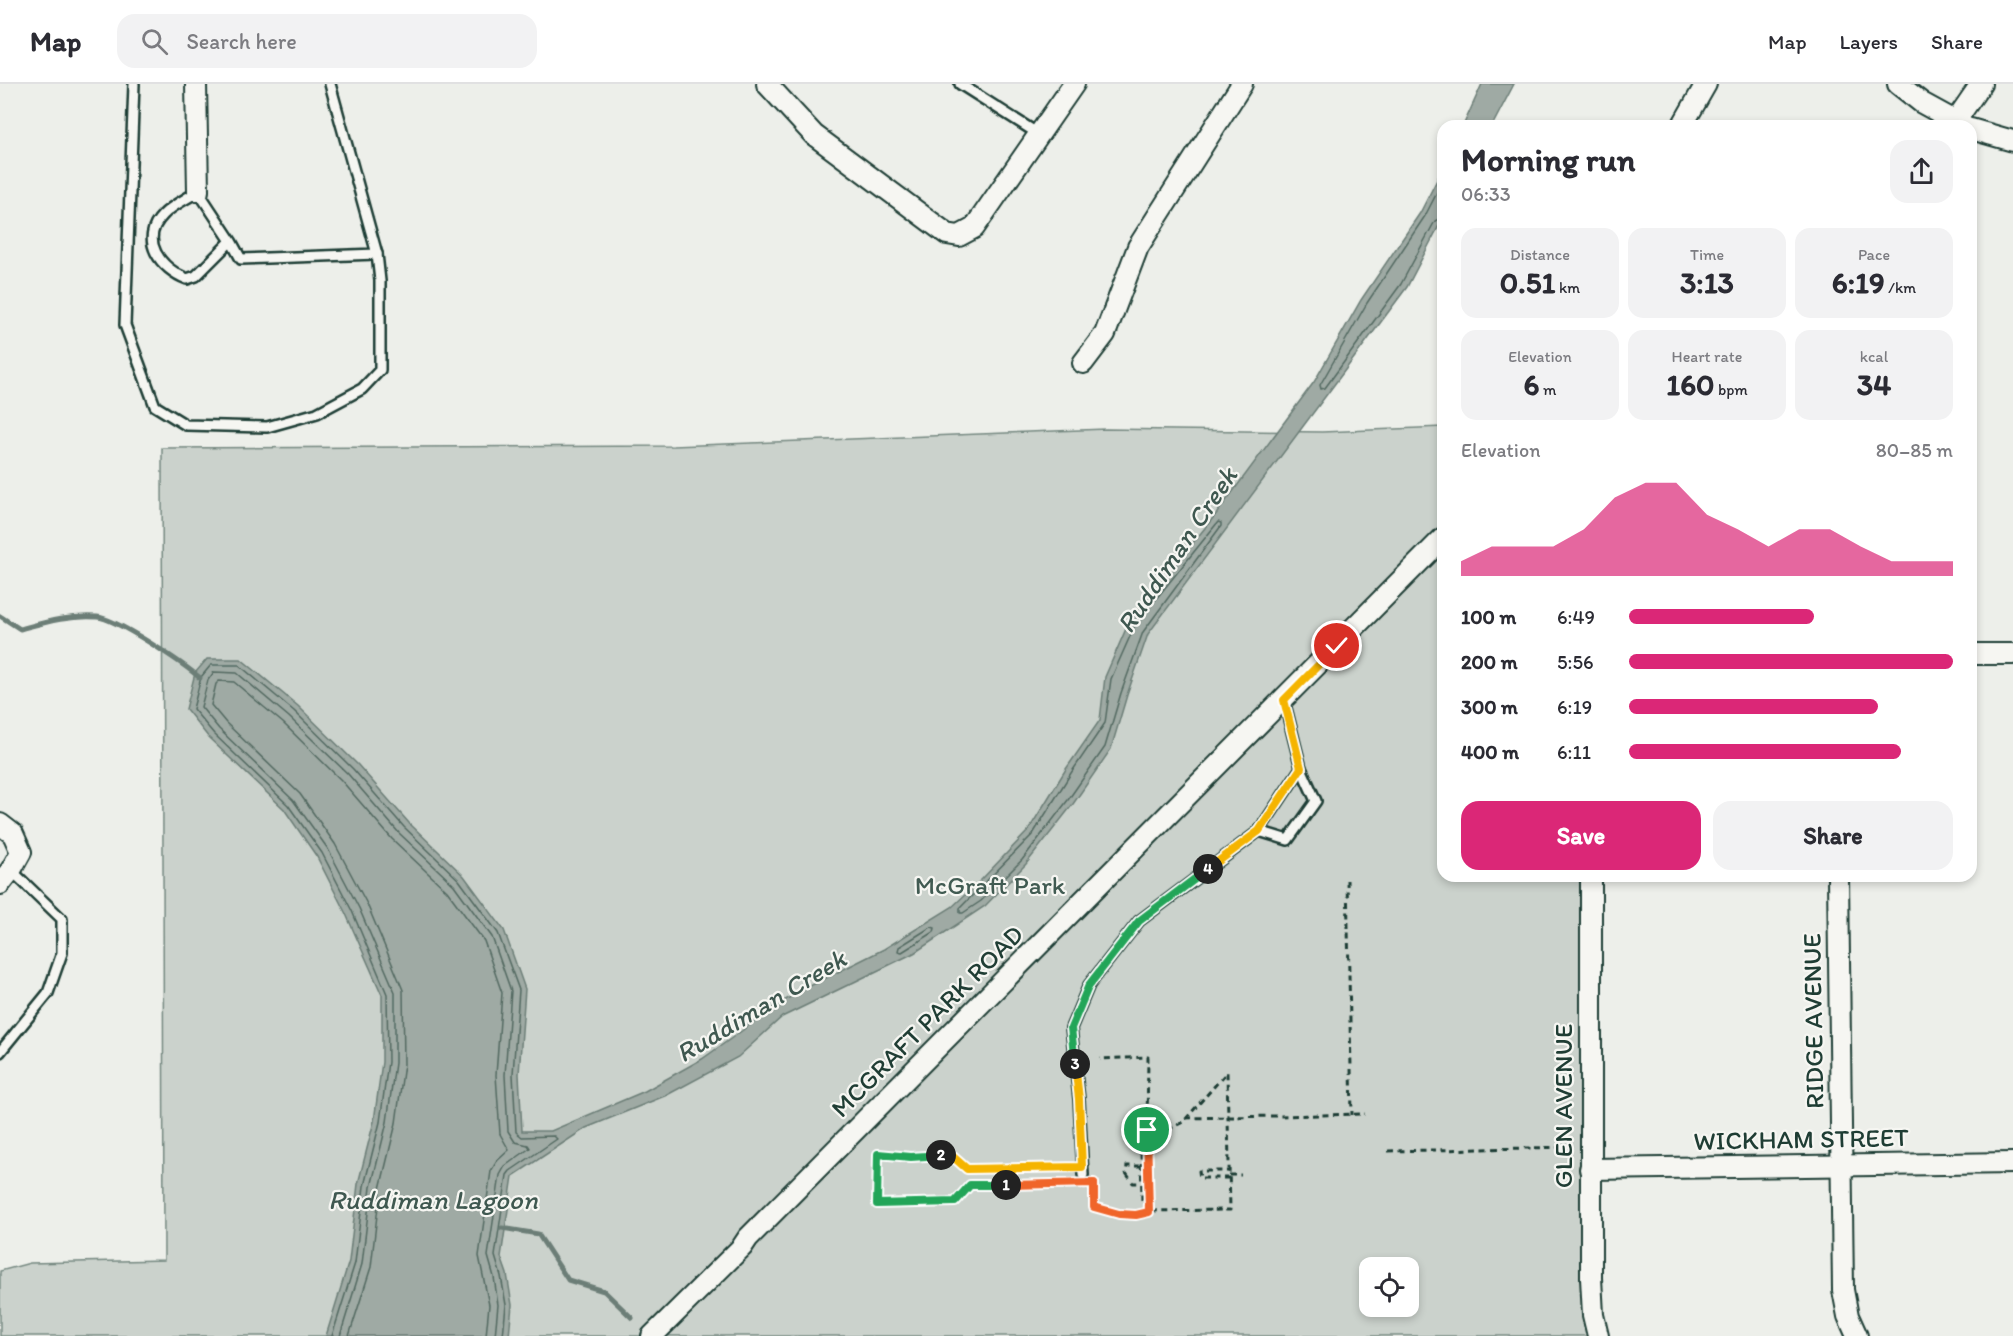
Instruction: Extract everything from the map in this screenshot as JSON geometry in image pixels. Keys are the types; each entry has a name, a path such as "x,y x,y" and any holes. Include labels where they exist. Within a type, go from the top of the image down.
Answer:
{"street":[{"path":"196,84 198,191"},
{"path":"1083,363 1105,334 1138,247 1242,84"},
{"path":"1685,120 1706,84"},
{"path":"1898,84 1922,103 1950,120"},
{"path":"1963,120 1981,84"},
{"path":"775,87 814,135 947,234 959,236 974,228 1040,135 1064,88"},
{"path":"1977,131 2013,141"},
{"name":"MCGRAFT PARK ROAD","path":"652,1336 1437,544"},
{"path":"1977,654 2013,654"},
{"path":"0,824 13,834 21,852 6,877"},
{"name":"GLEN AVENUE","path":"1591,882 1591,1278 1593,1315 1598,1336"},
{"name":"RIDGE AVENUE","path":"1838,882 1843,1290 1848,1316 1857,1336"},
{"name":"WICKHAM STREET","path":"1590,1169 2013,1163"}],"lane":[{"path":"134,84 125,325 155,406 186,425 267,428 317,413 362,389 380,370 380,281 377,254 330,84"},
{"path":"960,84 1040,135"},
{"path":"231,241 196,276 187,279 173,274 159,260 153,245 153,230 163,215 198,191 231,241 241,259 377,254"},
{"path":"1259,831 1288,840 1316,801 1301,768 1284,700"},
{"path":"1082,1171 1079,1099 1071,1028 1089,985 1139,921 1259,831 1301,768"},
{"path":"0,1052 48,993 62,953 62,919 6,877"}],"path":[{"path":"1347,880 1352,1115"},
{"path":"1100,1059 1148,1057 1149,1212"},
{"path":"1082,1171 967,1169 951,1155 911,1157 878,1154 877,1204 955,1202 970,1185 1094,1183 1094,1207 1119,1214 1230,1210 1227,1072 1186,1118 1171,1128 1147,1130"},
{"path":"1186,1118 1365,1114"},
{"path":"1147,1147 1141,1148 1141,1183 1142,1203 1148,1203"},
{"path":"1388,1151 1575,1147"},
{"path":"1141,1166 1127,1166 1126,1173 1133,1183 1141,1183"},
{"path":"1229,1174 1200,1178 1199,1171 1241,1174"}],"green space":[{"name":"McGraft Park","path":"1437,427 1437,882 1583,882 1589,1336 0,1336 0,1271 30,1263 164,1260 162,448 673,446 1106,429 1322,432"}],"water":[{"path":"1482,84 1514,84 1495,120 1466,120"},
{"name":"Ruddiman Lagoon","path":"1437,180 1437,230 1407,287 1148,634 1111,749 1073,804 1026,864 985,906 914,953 782,1017 738,1057 667,1095 586,1128 513,1176 501,1257 507,1274 512,1305 509,1336 326,1336 349,1261 358,1184 374,1121 382,1062 382,995 346,914 317,857 284,809 209,738 186,709 195,673 207,659 241,659 298,706 358,765 409,823 464,876 504,930 525,989 519,1074 522,1131 551,1131 645,1091 702,1059 763,1013 806,988 884,949 952,907 1028,831 1066,769 1100,720 1105,677 1129,622 1217,513 1314,382 1361,300 1420,213"}],"waterway":[{"path":"0,616 20,629 68,618 106,619 150,643 200,678"},
{"path":"502,1228 538,1234 568,1280 604,1291 632,1318"}],"route":[{"path":"1147,1130 1149,1212 1136,1215 1119,1214 1094,1207 1094,1183 970,1185 955,1202 877,1204 878,1154 911,1157 951,1155 967,1169 1082,1167 1079,1099 1071,1028 1089,985 1139,921 1259,831 1301,768 1284,700 1337,646"}],"water label":[{"name":"Ruddiman Creek","path":"1177,550"},
{"name":"Ruddiman Creek","path":"761,1006"}]}
